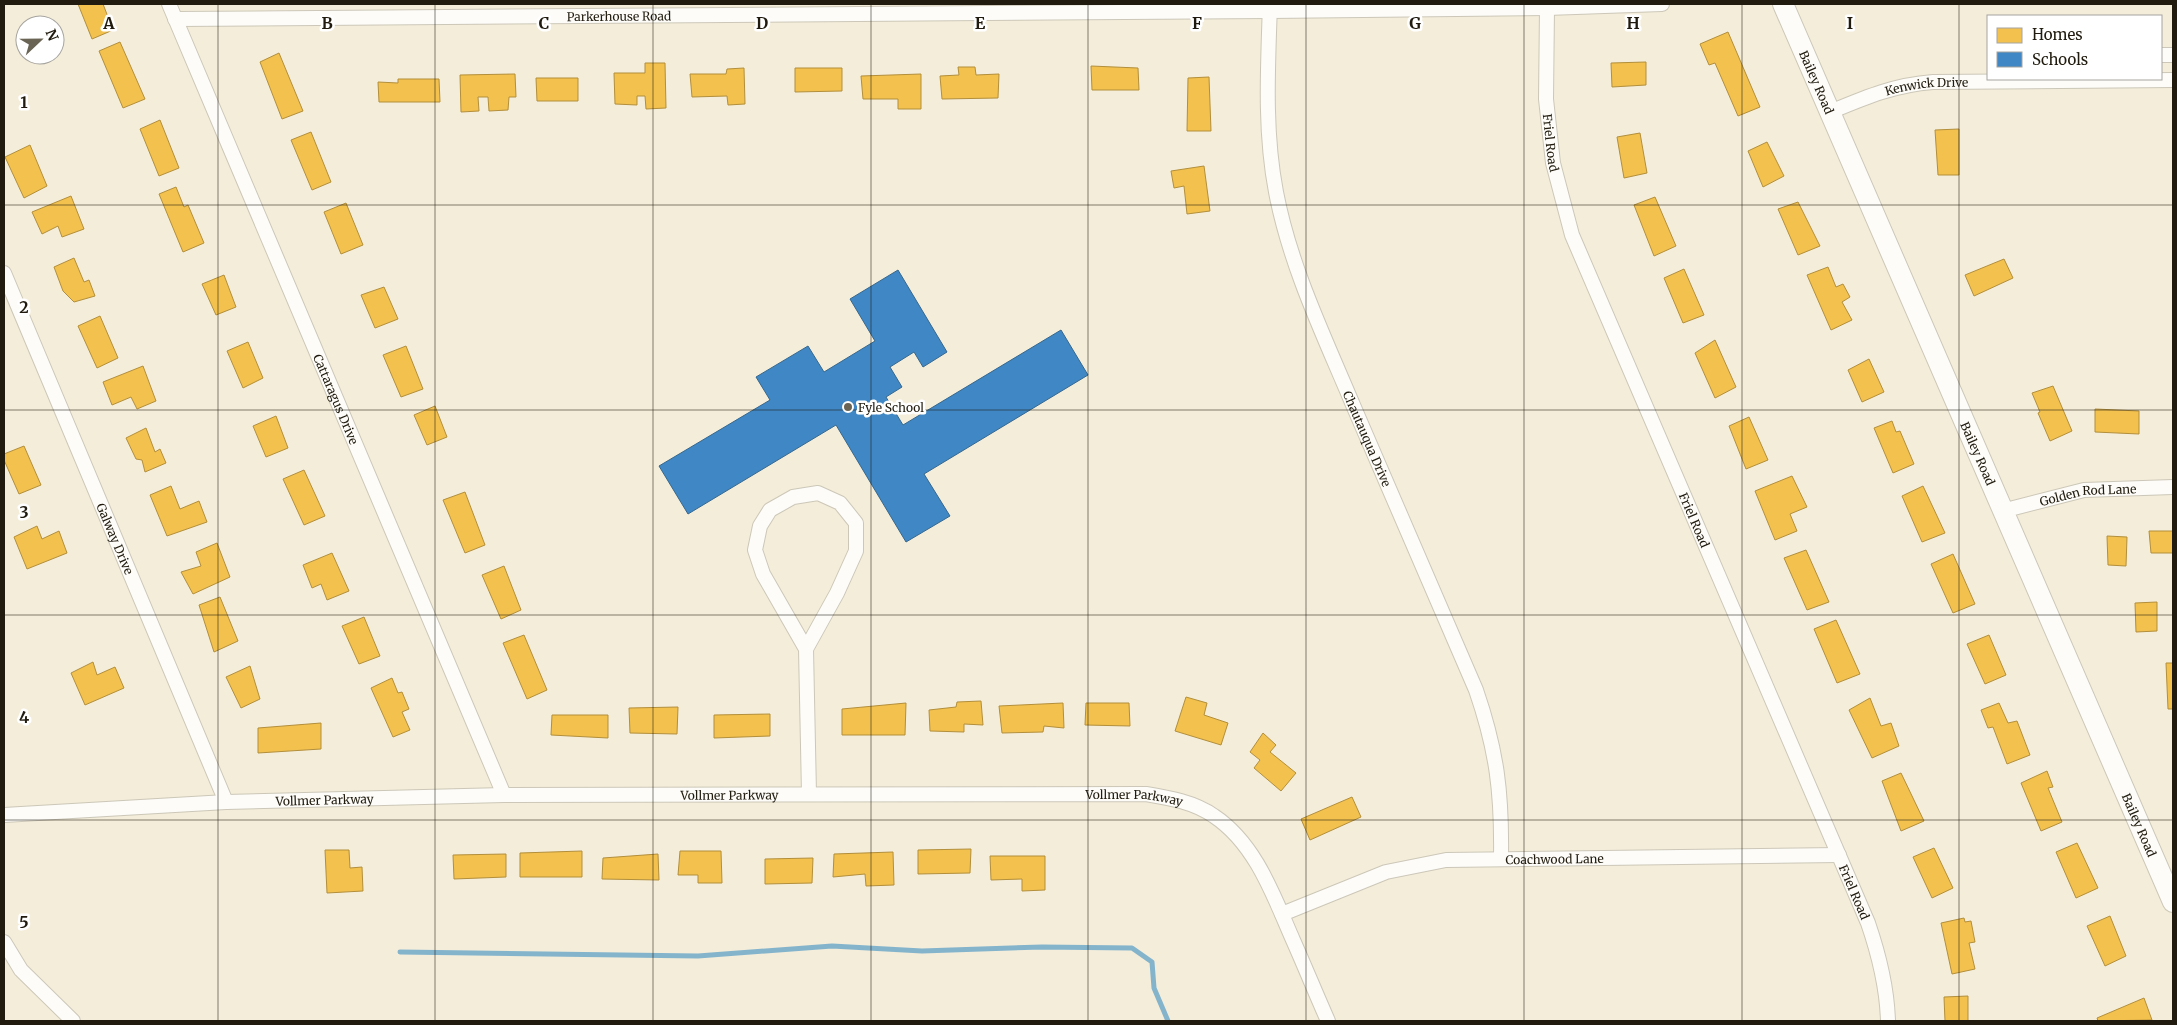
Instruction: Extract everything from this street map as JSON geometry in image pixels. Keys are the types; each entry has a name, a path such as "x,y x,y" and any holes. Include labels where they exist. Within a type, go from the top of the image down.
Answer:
{"street":[{"name":"Cattaragus Drive","path":"169,4 504,795"},
{"name":"Parkerhouse Road","path":"175,19 1270,7 1547,8 1662,4"},
{"name":"Bailey Road","path":"1783,4 2173,902"},
{"name":"Chautauqua Drive","path":"1270,7 1269,133 1273,172 1290,249 1317,319 1479,699 1493,746 1498,771 1502,809 1501,858"},
{"name":"Friel Road","path":"1547,8 1546,98 1553,163 1572,235 1868,923 1877,949 1884,982 1888,1021"},
{"name":"Kenwick Drive","path":"1830,112 1878,92 1906,84 2038,80"},
{"name":"Galway Drive","path":"4,273 226,802"},
{"name":"Golden Rod Lane","path":"2002,511 2084,490 2173,487"},
{"path":"806,649 837,593 856,551 856,523 840,503 818,493 793,497 770,510 760,526 755,550 763,574 806,649 809,794"},
{"name":"Vollmer Parkway","path":"4,815 226,802 504,795 1122,793 1171,798 1193,804 1207,812 1233,831 1250,852 1282,914 1328,1021"},
{"name":"Coachwood Lane","path":"1282,914 1386,872 1446,860 1839,855"},
{"path":"4,942 21,970 73,1021"}],"building: Homes":[{"path":"78,4 103,4 113,30 92,39"},
{"path":"1728,32 1760,107 1738,116 1715,63 1709,65 1700,44"},
{"path":"120,42 145,99 123,108 99,51"},
{"path":"279,53 303,111 282,119 260,62"},
{"path":"1646,62 1646,85 1612,87 1611,63"},
{"path":"645,63 665,63 666,108 646,109 645,96 637,96 637,105 615,104 614,73 645,73"},
{"path":"1091,66 1138,68 1139,90 1092,90"},
{"path":"958,67 975,67 976,75 999,74 998,98 942,99 940,76 959,75"},
{"path":"744,68 745,104 728,105 727,96 692,97 690,74 726,74 727,69"},
{"path":"795,68 842,68 842,91 795,92"},
{"path":"515,74 516,97 509,97 508,110 489,111 488,97 478,97 479,111 461,112 460,75"},
{"path":"921,74 921,109 898,109 898,99 863,99 861,76"},
{"path":"1209,77 1211,131 1187,131 1188,78"},
{"path":"536,78 578,78 578,101 537,101"},
{"path":"398,79 439,79 440,102 379,102 378,82 398,83"},
{"path":"160,120 179,168 159,176 140,129"},
{"path":"1959,129 1959,175 1938,175 1935,130"},
{"path":"311,132 331,182 312,190 291,140"},
{"path":"1640,133 1647,173 1624,178 1617,137"},
{"path":"1767,142 1784,176 1763,187 1748,151"},
{"path":"30,145 47,186 24,198 5,157"},
{"path":"1204,166 1210,211 1187,214 1184,186 1174,188 1171,171"},
{"path":"176,187 184,207 188,205 204,243 183,252 159,194"},
{"path":"71,196 84,229 62,237 58,226 42,234 32,212"},
{"path":"1655,197 1676,246 1654,256 1634,205"},
{"path":"1798,202 1820,246 1798,255 1778,209"},
{"path":"346,203 363,245 341,254 324,212"},
{"path":"74,258 84,282 89,280 95,296 74,302 63,291 54,267"},
{"path":"2004,259 2013,278 1974,296 1965,275"},
{"path":"1828,267 1836,287 1843,284 1850,297 1842,302 1852,320 1831,330 1807,275"},
{"path":"1684,269 1704,315 1683,323 1664,278"},
{"path":"224,275 236,307 216,315 202,284"},
{"path":"384,287 398,319 375,328 361,295"},
{"path":"100,316 118,358 97,368 78,326"},
{"path":"1715,340 1736,387 1715,398 1695,353"},
{"path":"248,342 263,378 243,388 227,351"},
{"path":"406,346 423,389 401,397 383,355"},
{"path":"1869,359 1884,392 1862,402 1848,370"},
{"path":"143,366 156,401 137,409 131,397 112,405 103,382"},
{"path":"2053,386 2072,431 2050,441 2032,393"},
{"path":"435,406 447,437 427,445 414,415"},
{"path":"2095,409 2139,411 2139,434 2095,432"},
{"path":"276,416 288,448 266,457 253,426"},
{"path":"1749,417 1768,460 1746,469 1729,426"},
{"path":"1892,421 1896,432 1900,431 1914,464 1893,473 1874,428"},
{"path":"146,428 155,452 160,449 166,463 145,472 142,460 136,459 126,438"},
{"path":"24,446 41,485 19,494 4,460 4,454"},
{"path":"304,470 325,516 304,525 283,479"},
{"path":"1792,476 1807,507 1790,514 1797,531 1775,540 1755,491"},
{"path":"171,486 180,509 199,501 207,522 167,536 150,495"},
{"path":"1923,486 1945,533 1922,542 1902,496"},
{"path":"465,492 485,545 465,553 443,500"},
{"path":"37,526 42,539 59,531 67,553 27,569 14,537"},
{"path":"2149,531 2173,531 2173,553 2151,553"},
{"path":"2107,536 2127,537 2126,566 2108,565"},
{"path":"217,543 230,577 193,594 181,572 201,566 196,552"},
{"path":"1806,550 1829,602 1807,610 1784,558"},
{"path":"332,553 349,591 327,600 321,584 312,588 303,565"},
{"path":"1953,554 1975,604 1953,613 1931,564"},
{"path":"504,566 521,610 501,619 482,575"},
{"path":"220,597 238,641 214,652 199,605"},
{"path":"2157,602 2157,631 2136,632 2135,603"},
{"path":"364,617 380,656 359,664 342,626"},
{"path":"1836,620 1860,674 1837,683 1814,629"},
{"path":"524,635 547,690 527,699 503,643"},
{"path":"1989,635 2006,675 1985,684 1967,644"},
{"path":"93,662 97,675 115,667 124,688 85,705 71,673"},
{"path":"2166,663 2173,663 2173,709 2168,709"},
{"path":"250,666 260,699 241,708 226,677"},
{"path":"392,678 398,693 402,692 409,709 402,712 410,730 393,737 371,688"},
{"path":"1186,697 1207,703 1204,715 1228,723 1221,745 1175,731"},
{"path":"1870,698 1881,726 1891,723 1899,746 1872,758 1849,710"},
{"path":"981,701 983,725 964,724 964,732 930,731 929,710 956,707 957,702"},
{"path":"906,703 905,735 842,735 842,709"},
{"path":"1063,703 1064,728 1044,726 1043,732 1002,733 999,706"},
{"path":"1086,703 1129,703 1130,726 1085,725"},
{"path":"1999,703 2008,723 2017,721 2030,755 2007,764 1993,727 1988,728 1981,710"},
{"path":"678,707 677,734 630,733 629,708"},
{"path":"770,714 770,736 714,738 714,715"},
{"path":"552,715 608,715 608,738 551,735"},
{"path":"321,723 321,749 258,753 258,728"},
{"path":"1263,733 1276,745 1270,752 1296,773 1281,791 1254,768 1260,760 1250,752"},
{"path":"2047,771 2053,787 2048,788 2062,822 2041,831 2021,783"},
{"path":"1901,773 1924,821 1901,831 1882,781"},
{"path":"1352,797 1361,817 1310,840 1301,819"},
{"path":"2077,843 2098,888 2076,898 2056,852"},
{"path":"1934,848 1953,888 1932,898 1913,857"},
{"path":"971,849 970,873 918,874 918,850"},
{"path":"325,850 349,850 350,868 362,867 363,891 327,893"},
{"path":"582,851 582,877 520,877 520,853"},
{"path":"680,851 721,851 722,883 698,883 698,875 678,875"},
{"path":"893,852 894,885 866,886 865,874 833,877 834,854"},
{"path":"506,854 506,877 454,879 453,855"},
{"path":"658,854 659,880 602,879 603,858"},
{"path":"990,856 1045,856 1045,890 1022,891 1022,879 991,880"},
{"path":"813,858 812,883 765,884 765,859"},
{"path":"2110,916 2126,956 2105,966 2087,926"},
{"path":"1964,918 1965,922 1971,921 1975,942 1969,943 1975,969 1952,974 1941,923"},
{"path":"1968,996 1968,1021 1945,1021 1944,997"},
{"path":"2144,998 2152,1020 2098,1021 2097,1018"}],"building: Schools":[{"path":"898,270 947,352 923,367 914,352 890,367 902,387 886,397 903,425 1061,330 1088,375 924,474 950,516 906,542 836,425 688,514 659,466 770,400 756,377 808,346 824,372 875,341 850,299"}],"waterway":[{"path":"400,952 698,956 832,946 922,951 1042,947 1132,948 1152,962 1154,988 1168,1021"}],"place":[{"name":"Fyle School","path":"848,407"}]}
